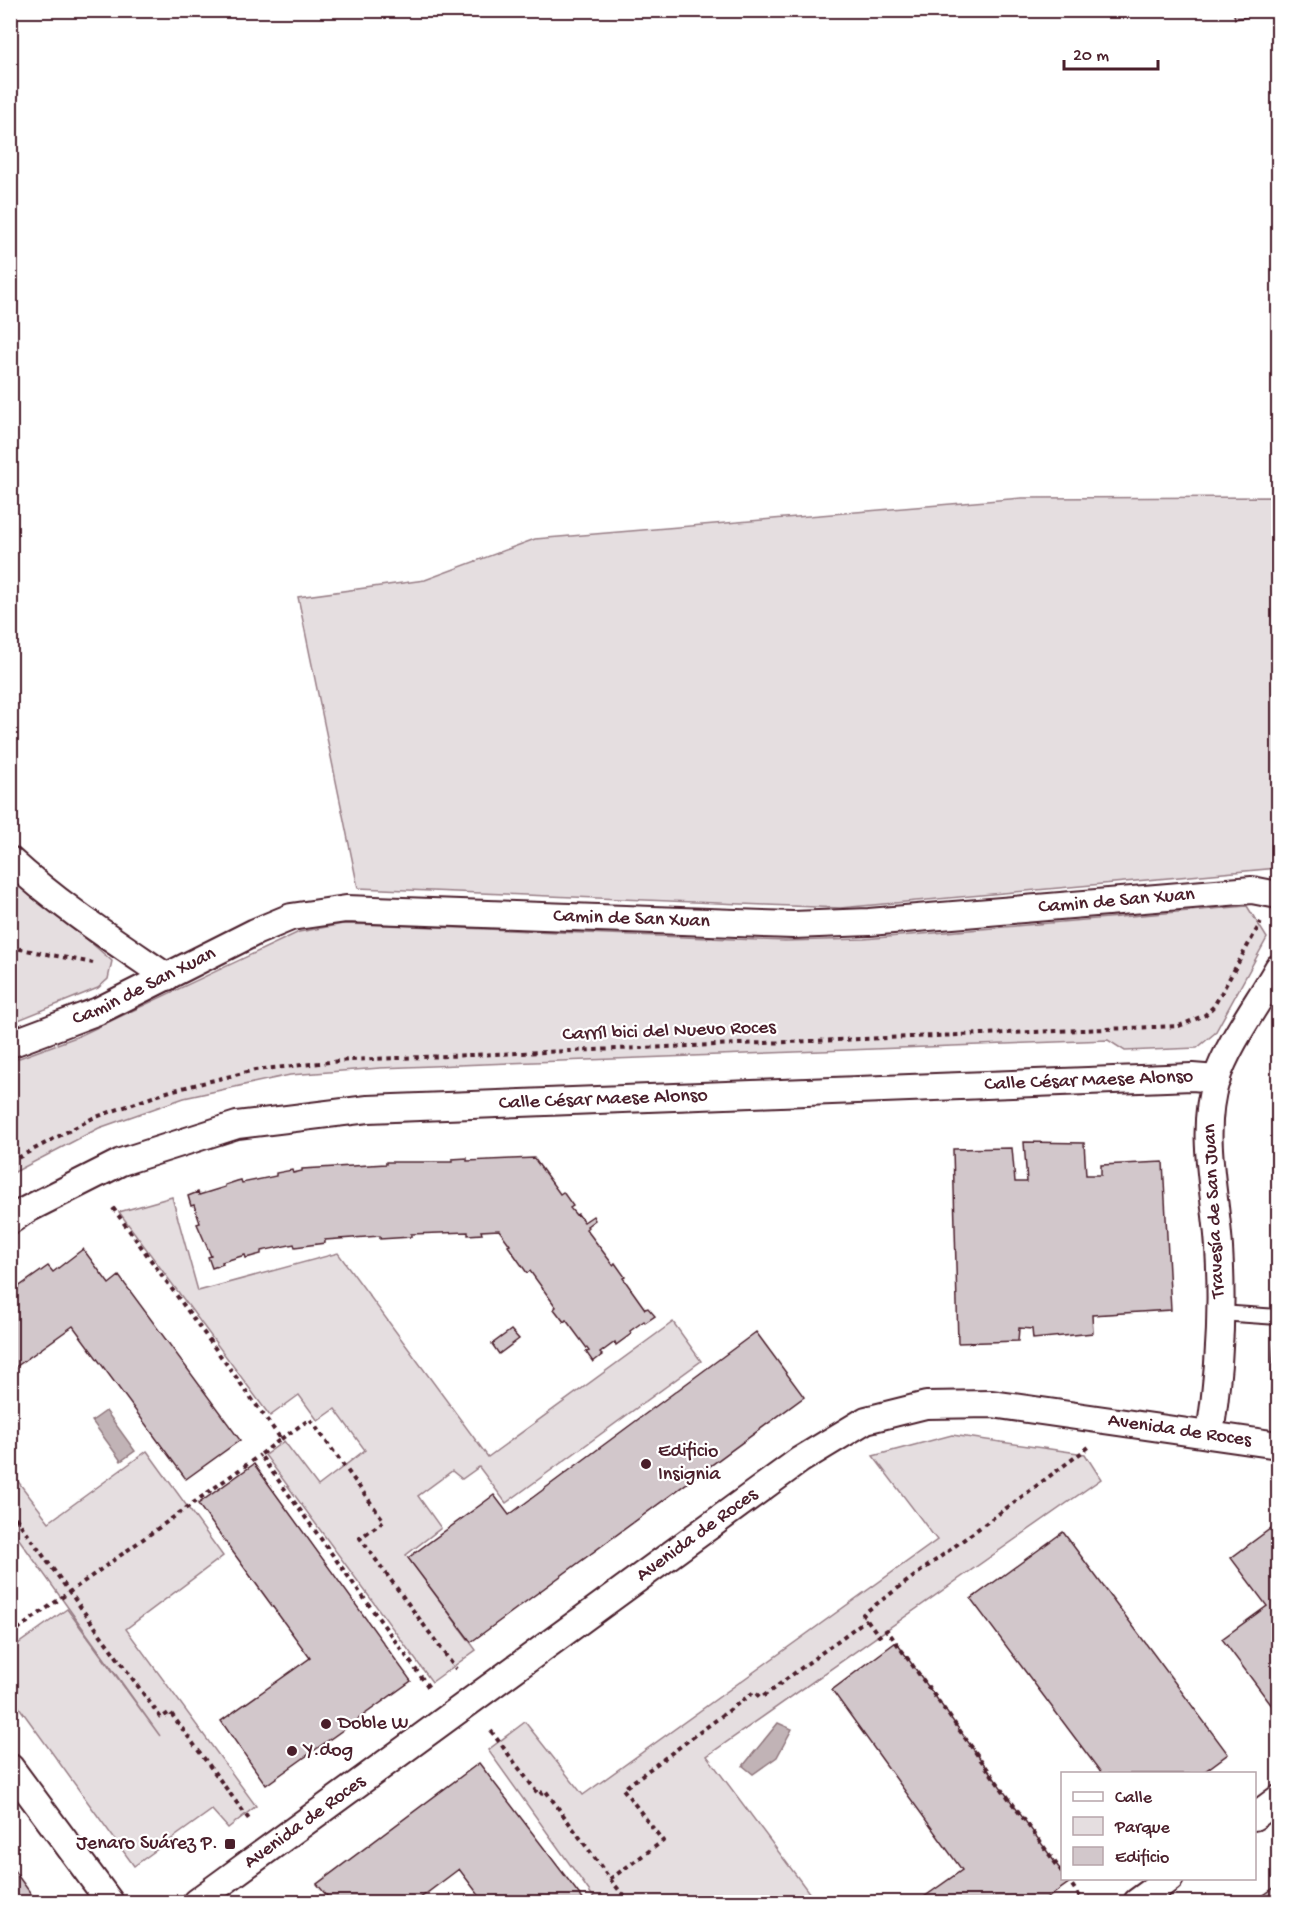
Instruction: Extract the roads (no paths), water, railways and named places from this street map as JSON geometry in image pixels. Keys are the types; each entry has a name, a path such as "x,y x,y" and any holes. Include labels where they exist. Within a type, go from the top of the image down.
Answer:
{"street":[{"path":"10,861 41,889 167,977"},
{"name":"Camin de San Xuan","path":"10,1044 98,1011 255,932 291,917 346,909 793,925 869,922 1252,890 1278,895"},
{"name":"Travesía de San Juan","path":"1210,1435 1215,1404 1220,1313 1219,1247 1209,1112 1216,1079 1232,1046 1278,968"},
{"name":"Calle César Maese Alonso","path":"10,1221 26,1210 121,1162 237,1125 291,1118 369,1109 1192,1077 1216,1079"},
{"name":"Avenida de Roces","path":"196,1902 800,1460 866,1420 926,1405 992,1404 1278,1445"},
{"path":"10,1767 110,1902"},
{"path":"1256,1816 1278,1799"},
{"path":"1137,1902 1167,1880"}],"lane":[{"path":"1220,1313 1278,1317"}],"place":[{"name":"Edificio Insignia","path":"646,1464"},
{"name":"Doble W","path":"326,1724"},
{"name":"Y.dog","path":"292,1751"},
{"name":"Jenaro Suárez P.","path":"230,1844"}]}
